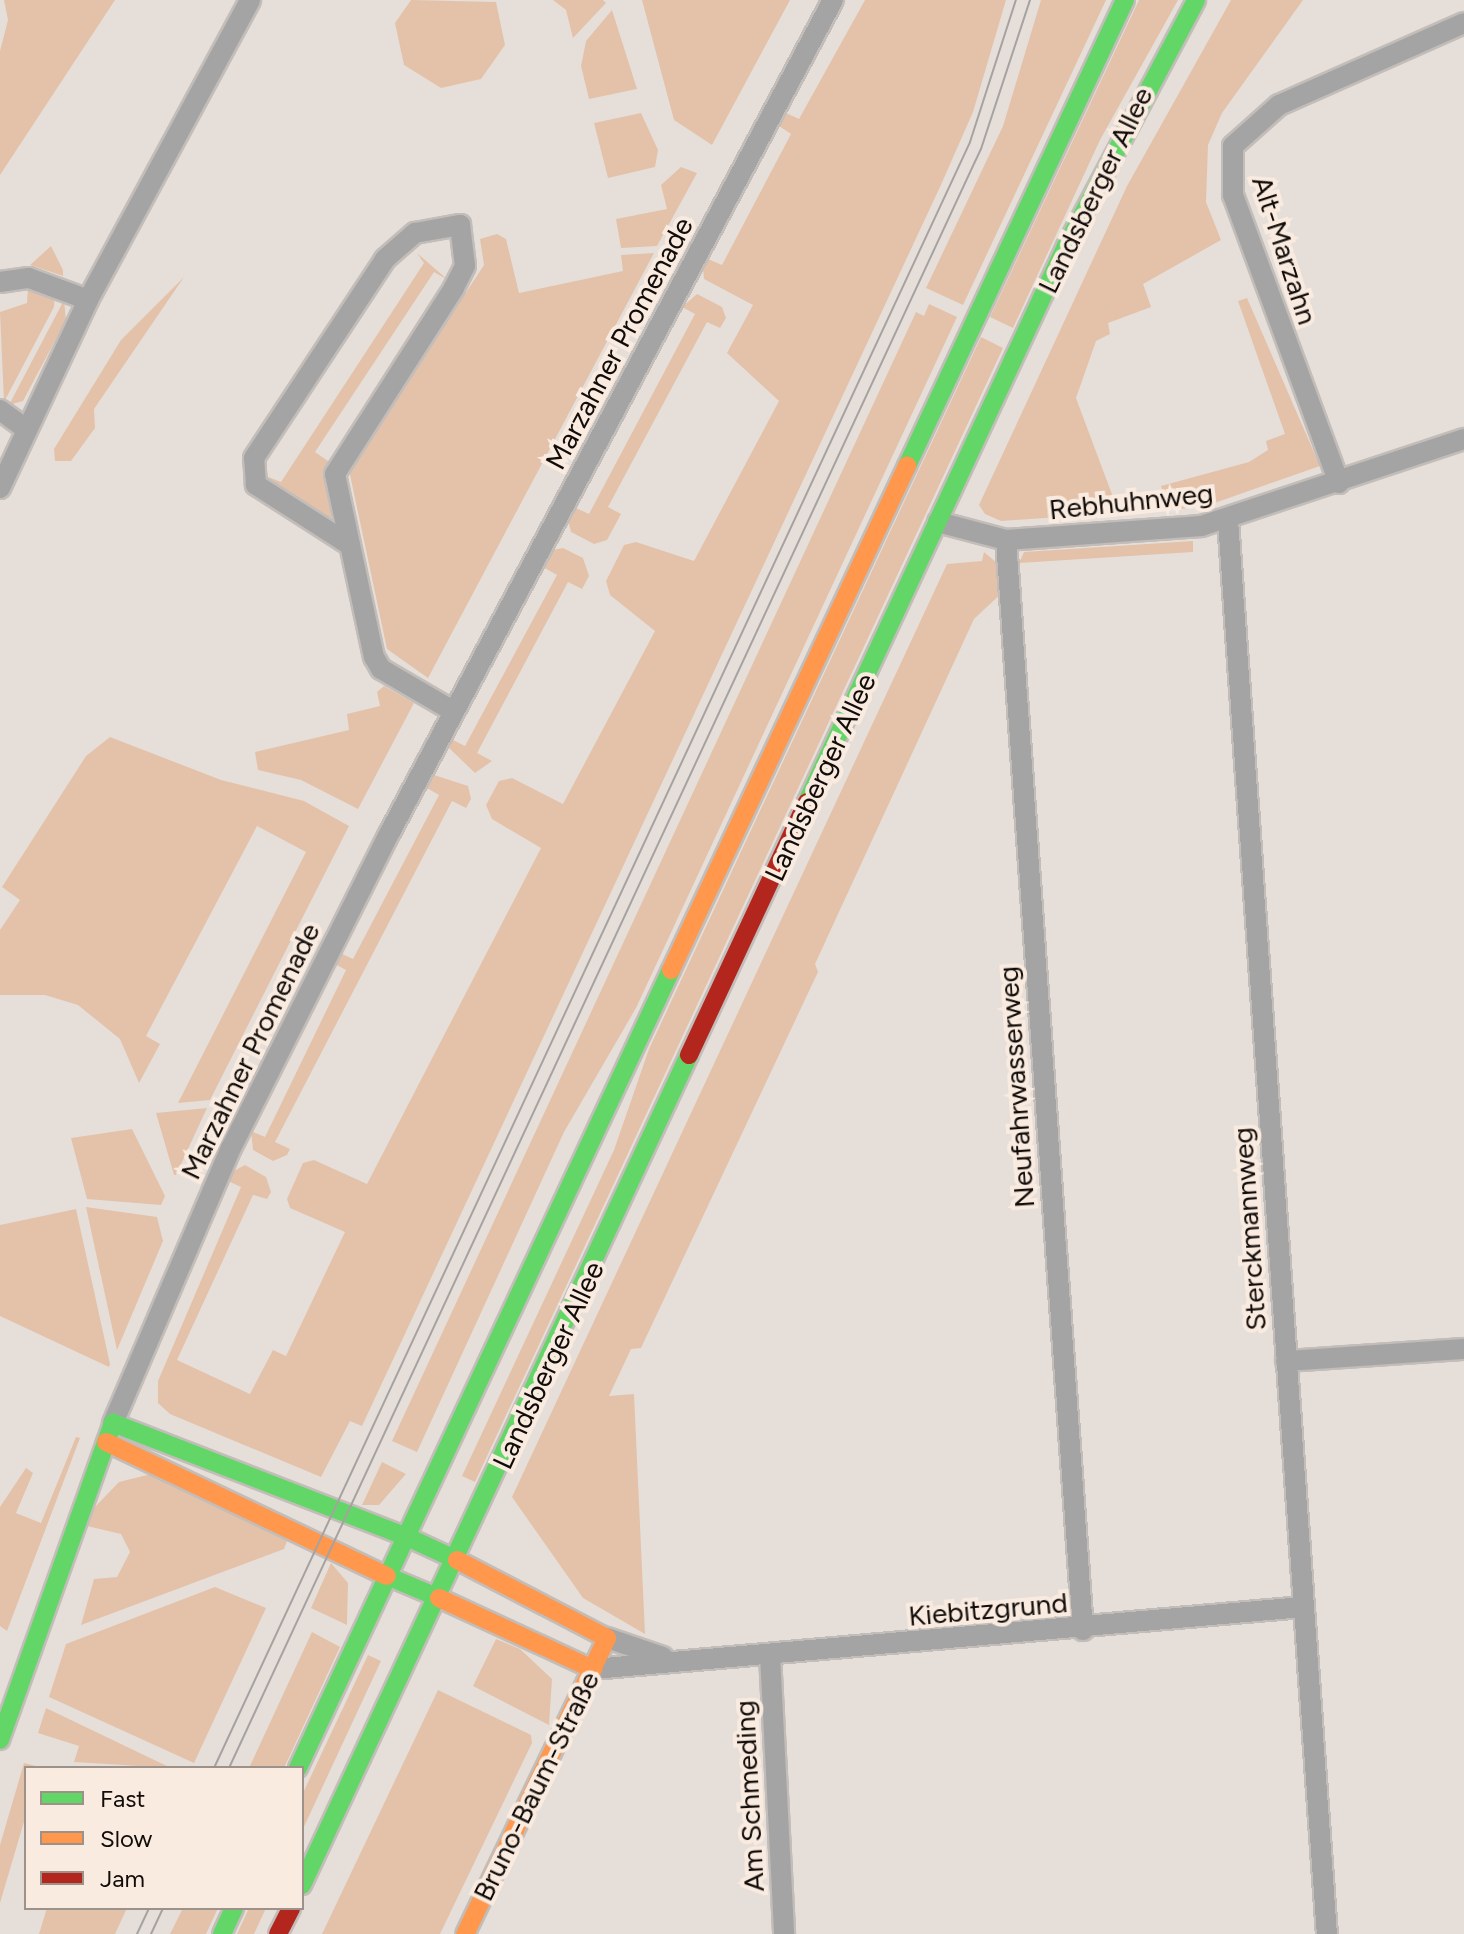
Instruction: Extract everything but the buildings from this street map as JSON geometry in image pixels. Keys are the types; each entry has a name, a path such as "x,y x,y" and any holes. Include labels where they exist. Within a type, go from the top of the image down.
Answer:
{"main road":[{"name":"Landsberger Allee","path":"299,1766 1125,0"},
{"name":"Landsberger Allee","path":"304,1881 457,1560 1110,154 1196,0"},
{"path":"110,1432 405,1536 457,1560"},
{"path":"110,1432 387,1576 439,1598"},
{"name":"Marzahner Promenade","path":"0,1740 110,1432"},
{"name":"Kiebitzgrund","path":"457,1560 607,1638"},
{"name":"Kiebitzgrund","path":"439,1598 593,1669"},
{"name":"Bruno-Baum-Straße","path":"465,1934 607,1638"},
{"path":"222,1934 233,1910"},
{"path":"278,1934 290,1910"}],"street":[{"path":"0,488 23,427 88,300 250,0"},
{"name":"Marzahner Promenade","path":"110,1432 231,1148 453,711 833,0"},
{"name":"Alt-Marzahn","path":"1339,483 1233,195 1233,146 1279,105 1464,23"},
{"path":"350,545 256,485 254,458 385,259 415,233 460,225 465,266 454,288 338,461 350,545 381,669 453,711"},
{"path":"0,282 29,278 88,300"},
{"path":"0,410 23,427"},
{"name":"Rebhuhnweg","path":"938,522 1006,540 1228,520 1464,439"},
{"name":"Sterckmannweg","path":"1228,520 1327,1934"},
{"name":"Neufahrwasserweg","path":"1006,540 1083,1630"},
{"path":"1286,1361 1464,1349"},
{"name":"Kiebitzgrund","path":"593,1669 1083,1630 1303,1607"},
{"name":"Kiebitzgrund","path":"607,1638 678,1662"},
{"name":"Am Schmeding","path":"770,1655 784,1934"}],"shaded area":[{"path":"4,0 115,0 0,175 0,51 8,20"},
{"path":"411,0 496,2 505,45 481,79 441,88 404,65 395,23"},
{"path":"553,0 603,0 606,3 573,38 566,10"},
{"path":"642,0 790,0 712,145 674,120"},
{"path":"865,0 1006,0 973,112 940,187 362,1426 350,1421 321,1477 170,1414 158,1403 158,1381 241,1187 228,1181 232,1172 245,1165 266,1177 271,1192 267,1199 253,1195 177,1360 250,1394 273,1350 286,1356 345,1232 290,1208 287,1199 303,1163 314,1160 367,1184 541,848 492,819 486,805 499,781 512,778 563,804 655,631 610,595 606,581 624,545 636,542 694,561 779,401 727,353 753,305 704,279 703,269 708,259 722,265 791,134 779,126 786,113 799,119"},
{"path":"1041,0 1106,0 963,305 926,288 1003,126"},
{"path":"1139,0 1178,0 1100,140 1013,328 990,317"},
{"path":"1231,0 1303,0 1222,113 1208,145 1206,202 1221,240 1143,284 1151,307 1108,323 1110,334 1096,341 1076,398 1119,513 1001,521 985,514 979,505 1127,186"},
{"path":"612,10 637,89 589,99 581,66 586,41"},
{"path":"641,113 658,150 655,167 608,178 594,123"},
{"path":"681,167 697,173 657,246 621,248 616,219 667,209 661,185"},
{"path":"497,234 506,239 519,293 623,271 621,255 654,253 428,678 387,649 349,470 484,265 480,239"},
{"path":"51,246 63,270 63,276 30,265"},
{"path":"417,253 448,280 434,272 315,452 328,461 336,513 328,520 266,476 281,482 424,263"},
{"path":"184,277 94,409 95,428 71,461 55,461 54,449 121,340"},
{"path":"28,287 55,294 54,307 4,402 0,312 27,303"},
{"path":"697,294 722,307 726,318 720,328 707,322 608,507 621,514 607,540 594,544 571,532 568,520 576,508 589,514 695,314 682,307"},
{"path":"1247,298 1320,466 1206,506 1170,510 1161,486 1249,462 1268,450 1266,441 1285,434 1238,301"},
{"path":"64,300 66,320 23,401 9,405"},
{"path":"929,304 957,317 636,1008 564,1132 417,1452 392,1441 916,312 924,316"},
{"path":"981,337 1003,348 475,1482 462,1476 614,1150 649,1049"},
{"path":"1193,541 1193,552 1019,563 1024,552"},
{"path":"563,548 583,558 589,576 582,589 568,582 477,753 492,761 475,773 447,746 451,739 465,746 557,575 543,567 552,550"},
{"path":"984,552 1004,569 1005,590 974,619 815,964 818,972 641,1348 631,1349 609,1396 634,1394 645,1634 583,1598 512,1497 947,564 982,561"},
{"path":"384,686 414,703 358,809 301,780 258,770 255,752 349,730 347,714 380,706 377,692"},
{"path":"110,737 221,780 304,801 349,826 210,1100 178,1103 306,852 257,826 146,1036 160,1044 139,1083 120,1039 78,1005 45,995 0,995 0,930 20,900 2,887 86,756"},
{"path":"431,774 468,786 471,799 466,808 452,801 275,1142 290,1149 287,1155 273,1161 253,1150 251,1131 265,1137 346,970 333,963 338,952 353,959 439,795 425,787"},
{"path":"207,1108 176,1175 174,1175 156,1113"},
{"path":"132,1129 165,1196 161,1205 87,1199 71,1138"},
{"path":"86,1207 157,1217 163,1241 117,1350"},
{"path":"76,1209 109,1367 0,1316 0,1225"},
{"path":"76,1437 80,1438 7,1631 0,1626 0,1507 26,1468 33,1473 16,1513 41,1523"},
{"path":"382,1462 406,1474 379,1505 362,1505"},
{"path":"151,1474 287,1541 284,1549 81,1625 94,1579 117,1577 130,1552 121,1534 87,1526 93,1509 119,1482"},
{"path":"331,1563 348,1583 347,1625 311,1608"},
{"path":"215,1587 266,1608 194,1763 49,1697 66,1644"},
{"path":"312,1632 340,1647 285,1766 250,1766"},
{"path":"496,1639 520,1649 552,1679 549,1725 473,1686"},
{"path":"368,1655 381,1661 304,1827 304,1791"},
{"path":"438,1690 531,1735 532,1743 440,1934 322,1934"},
{"path":"46,1708 167,1766 74,1762 79,1746 38,1733"},
{"path":"24,1763 36,1766 24,1766 24,1822 0,1903 0,1845"},
{"path":"46,1910 126,1910 115,1934 39,1934"},
{"path":"182,1910 217,1910 206,1934 170,1934"},
{"path":"248,1910 265,1910 254,1934 237,1934"}],"tram line":[{"path":"215,1766 970,142 1016,0"},
{"path":"230,1766 981,149 1030,0"},
{"path":"137,1934 148,1910"},
{"path":"151,1934 162,1910"}],"traffic: fast":[{"path":"907,466 1125,0"},
{"path":"807,802 1066,246 1196,0"},
{"path":"299,1766 671,970"},
{"path":"304,1881 689,1055"},
{"path":"0,1740 113,1423 405,1536"},
{"path":"405,1536 457,1560"},
{"path":"387,1576 439,1598"},
{"path":"222,1934 233,1910"}],"traffic: slow":[{"path":"671,970 907,466"},
{"path":"106,1442 387,1576"},
{"path":"457,1560 607,1638 465,1934"},
{"path":"439,1598 593,1669"}],"traffic: jam":[{"path":"689,1055 807,802"},
{"path":"278,1934 290,1910"}]}
